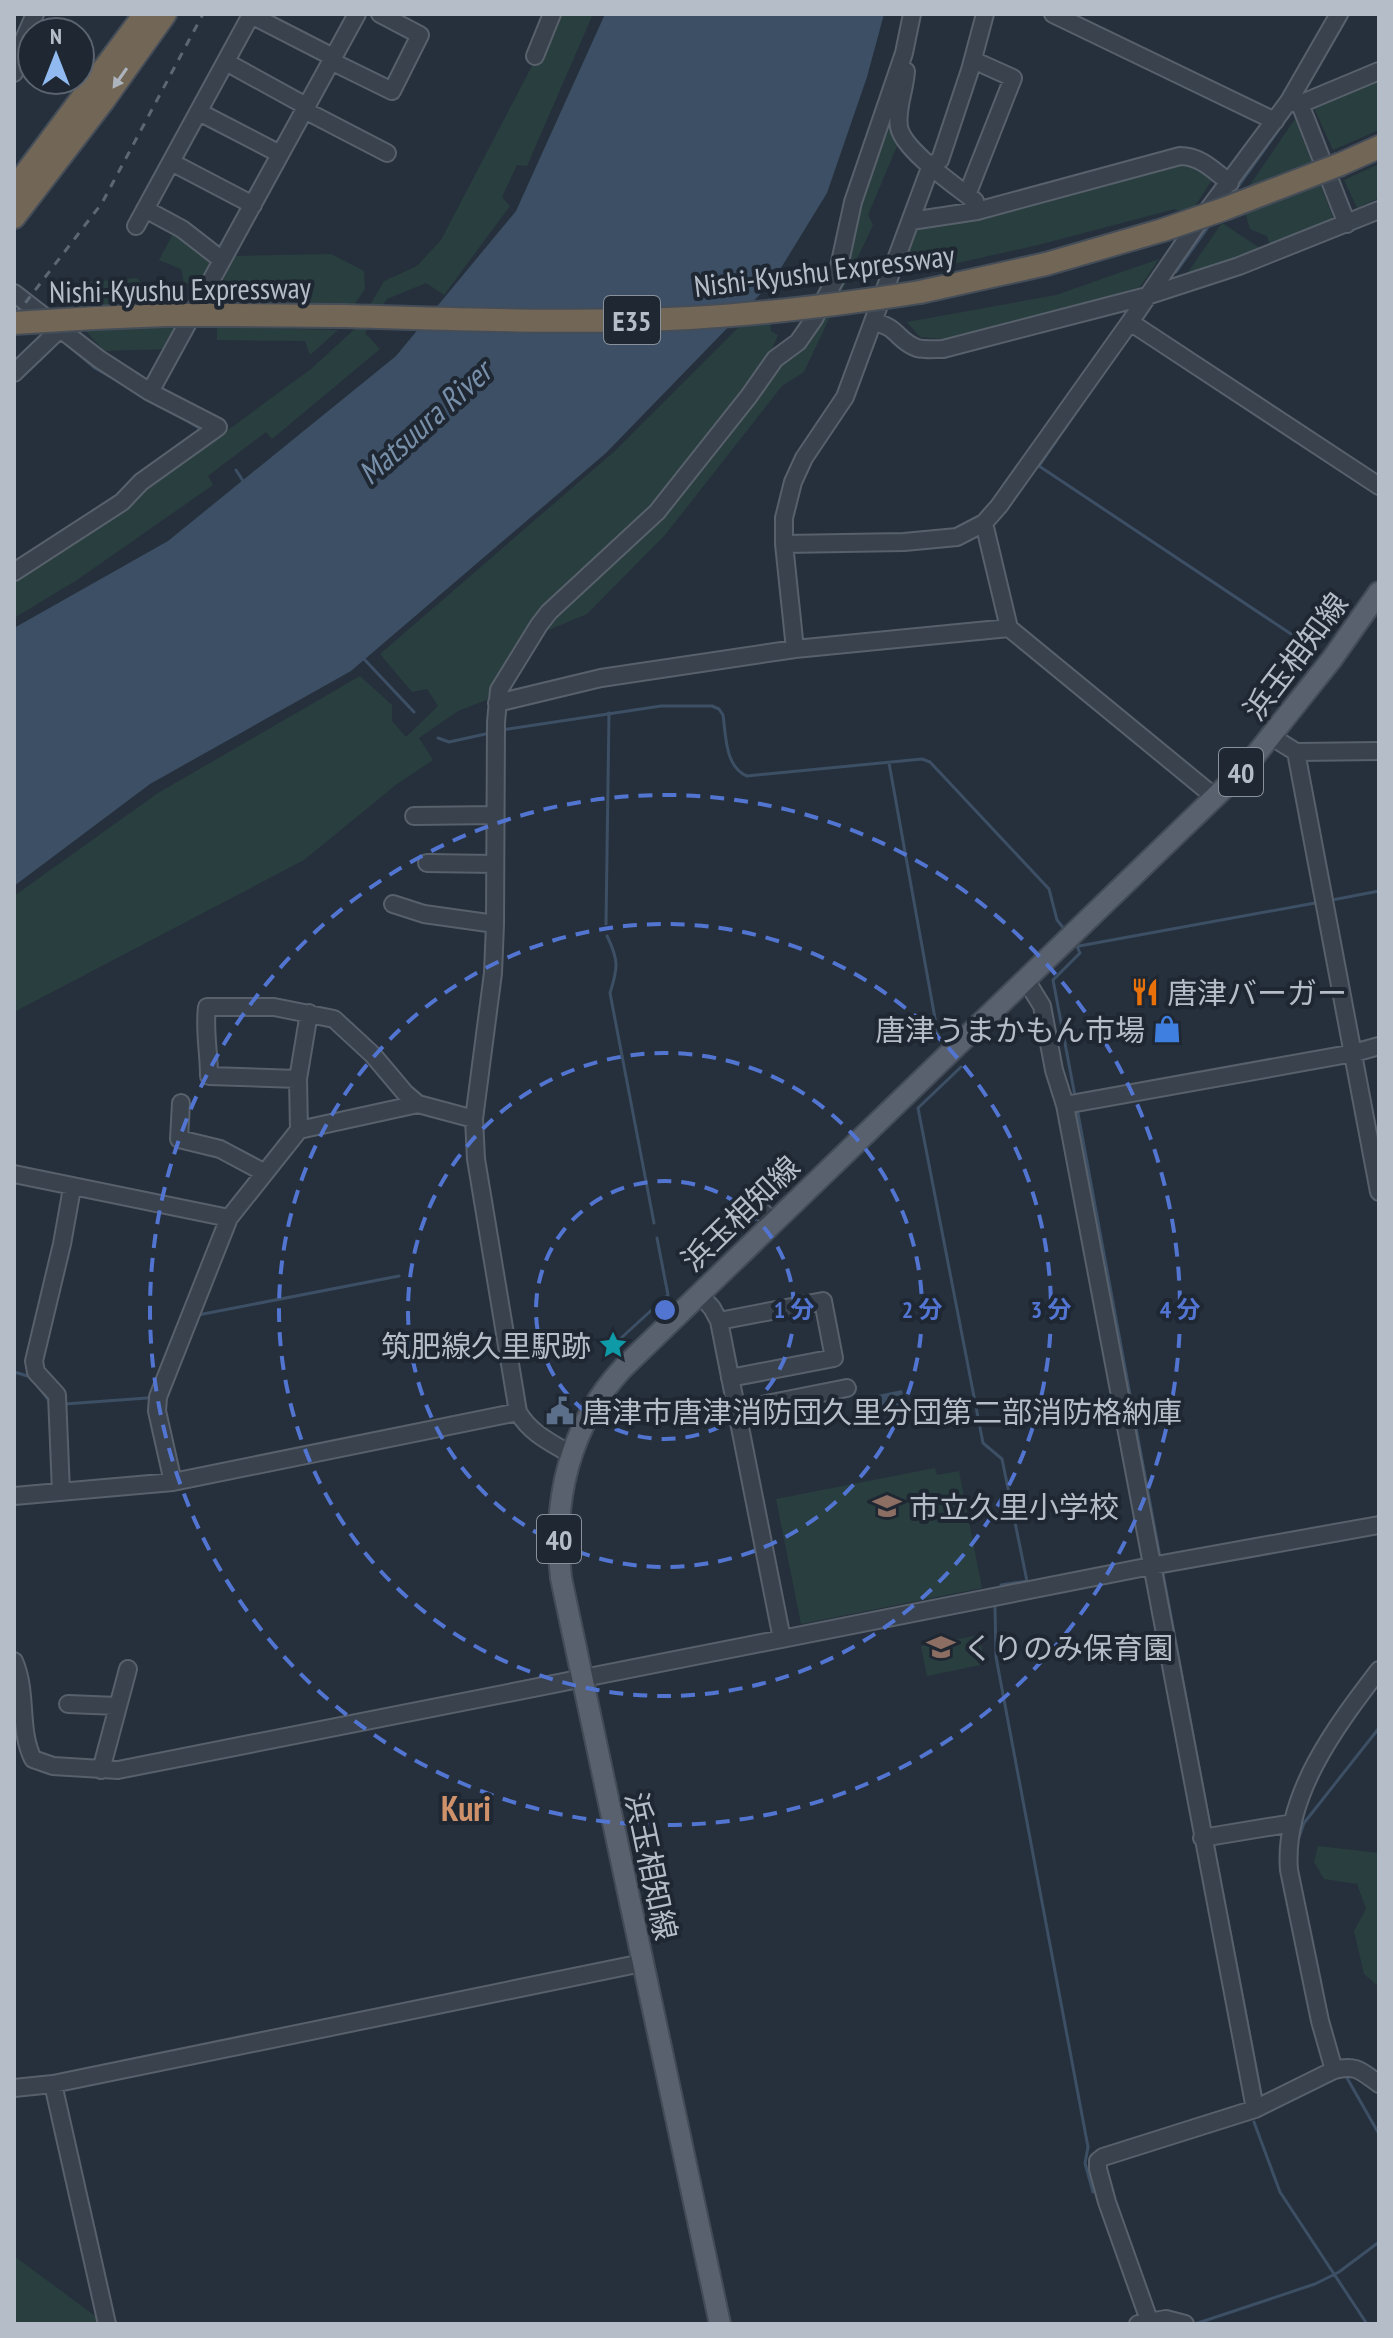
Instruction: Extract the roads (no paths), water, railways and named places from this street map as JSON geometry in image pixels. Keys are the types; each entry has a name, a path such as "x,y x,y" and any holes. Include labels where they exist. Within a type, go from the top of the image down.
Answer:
{"highway":[{"path":"96,69 145,14"},
{"path":"14,217 165,14"},
{"path":"14,189 74,96"},
{"name":"Nishi-Kyushu Expressway","path":"14,323 166,315 592,321 691,318 842,304 920,292 1046,264 1163,230 1379,147"}],"main road":[{"name":"浜玉相知線","path":"720,2324 581,1679 559,1557 560,1503 570,1454 588,1415 609,1383 700,1295 766,1215 1026,980 1216,798 1272,737 1379,592"}],"street":[{"path":"150,392 357,14"},
{"path":"136,226 251,15 392,91 420,35 380,14"},
{"path":"535,56 552,14"},
{"path":"570,1454 536,1434 518,1412 476,1159 474,1119 493,973 495,742 499,690 549,612 657,512 775,359 798,342 814,319 837,276 853,202 904,53 912,14"},
{"path":"795,649 784,544 784,518 793,482 804,458 845,397 931,165 940,160 985,14"},
{"path":"1053,14 1275,121"},
{"path":"784,544 904,542 957,537 984,523 1193,230 1275,121 1294,103 1339,14"},
{"path":"904,53 906,75 899,130 910,147 975,201 977,211"},
{"path":"967,195 1013,78 973,60"},
{"path":"226,62 306,106 310,113 387,153"},
{"path":"1294,103 1379,71"},
{"path":"1294,103 1347,224"},
{"path":"199,112 280,154"},
{"path":"911,221 977,211 1180,156 1201,160 1230,183"},
{"path":"171,162 253,205"},
{"path":"145,209 182,229 222,260"},
{"path":"873,322 891,327 918,348 943,349 1147,296 1239,266 1379,210"},
{"path":"14,293 99,359 150,392 218,427 141,482 122,502 14,572"},
{"path":"1130,322 1379,486"},
{"path":"14,373 61,328"},
{"path":"984,523 1009,628 1216,798"},
{"path":"497,703 601,678 795,649 1009,628"},
{"path":"1272,737 1296,752 1379,751"},
{"path":"1296,752 1379,1192"},
{"path":"414,816 495,815"},
{"path":"427,863 495,864"},
{"path":"393,904 424,914 495,924"},
{"path":"1026,980 1042,1006 1054,1070 1071,1104 1209,1836 1255,2109"},
{"path":"298,1079 209,1076 208,1043 204,1033 207,1007 274,1007 334,1019 373,1055 418,1104 474,1119"},
{"path":"299,1130 298,1079 309,1013"},
{"path":"1071,1104 1379,1046"},
{"path":"181,1103 179,1139 220,1149 265,1173"},
{"path":"173,1482 157,1411 158,1397 229,1218 299,1130 418,1104"},
{"path":"14,1174 229,1218"},
{"path":"61,1492 57,1395 36,1372 34,1361 72,1188"},
{"path":"700,1295 719,1321 782,1639"},
{"path":"719,1321 823,1301 834,1358 730,1378"},
{"path":"737,1410 847,1388"},
{"path":"14,1496 173,1482 518,1412"},
{"path":"14,1661 22,1681 20,1739 30,1754 39,1763 118,1770 1158,1565 1379,1525"},
{"path":"101,1770 128,1669"},
{"path":"1334,2070 1320,2021 1287,1848 1317,1759 1337,1725 1379,1670"},
{"path":"68,1704 117,1706"},
{"path":"1209,1836 1293,1823"},
{"path":"14,2088 53,2084 642,1963"},
{"path":"1185,2324 1166,2319 1143,2322 1098,2161 1255,2109 1334,2070 1355,2067 1379,2084"},
{"path":"53,2084 107,2324"}],"water":[{"name":"Matsuura River","path":"605,14 884,14 867,77 827,193 773,281 606,453 351,671 150,784 14,886 14,628 168,541 396,356 516,211"},
{"path":"902,1390 906,1409 866,1417 863,1398"}],"waterway":[{"path":"1301,97 1349,14"},
{"path":"1232,195 1293,110"},
{"path":"1176,272 1211,223"},
{"path":"1143,318 1149,309"},
{"path":"69,346 95,368 121,383"},
{"path":"1107,368 1039,466 1312,648"},
{"path":"176,414 204,431"},
{"path":"236,470 245,484"},
{"path":"364,659 414,712"},
{"path":"501,730 661,706 712,706 723,715 726,741 734,766 747,776 922,759 930,762 1049,889 1057,920 1065,930"},
{"path":"606,924 609,713"},
{"path":"438,738 449,742 490,733"},
{"path":"889,763 938,1035"},
{"path":"1332,900 1379,891"},
{"path":"1079,946 1315,903"},
{"path":"607,936 616,964 610,993 654,1223"},
{"path":"1075,942 1080,953 1053,980 1075,1096"},
{"path":"961,1067 918,1108 983,1443 1002,1459 1027,1581 1001,1585"},
{"path":"1077,1108 1160,1557"},
{"path":"620,1339 668,1295 657,1238"},
{"path":"198,1315 399,1276"},
{"path":"14,1372 31,1377"},
{"path":"38,1386 50,1402"},
{"path":"65,1404 147,1398"},
{"path":"1162,1568 1211,1832"},
{"path":"995,1608 996,1657 1088,2147 1085,2163 1093,2192"},
{"path":"1298,1840 1304,1823 1379,1728"},
{"path":"1213,1843 1262,2099"},
{"path":"1347,2078 1379,2134"},
{"path":"1254,2122 1280,2192 1367,2324"},
{"path":"1195,2324 1315,2284 1339,2272 1379,2242"}],"railway":[{"path":"14,314 102,203 203,14"}],"place":[{"name":"唐津バーガー","path":"1145,992"},
{"name":"唐津うまかもん市場","path":"1167,1029"},
{"name":"筑肥線久里駅跡","path":"613,1345"},
{"name":"唐津市唐津消防団久里分団第二部消防格納庫","path":"560,1411"},
{"name":"市立久里小学校","path":"887,1506"},
{"name":"くりのみ保育園","path":"941,1647"}],"district":[{"name":"Kuri","path":"466,1808"}]}
